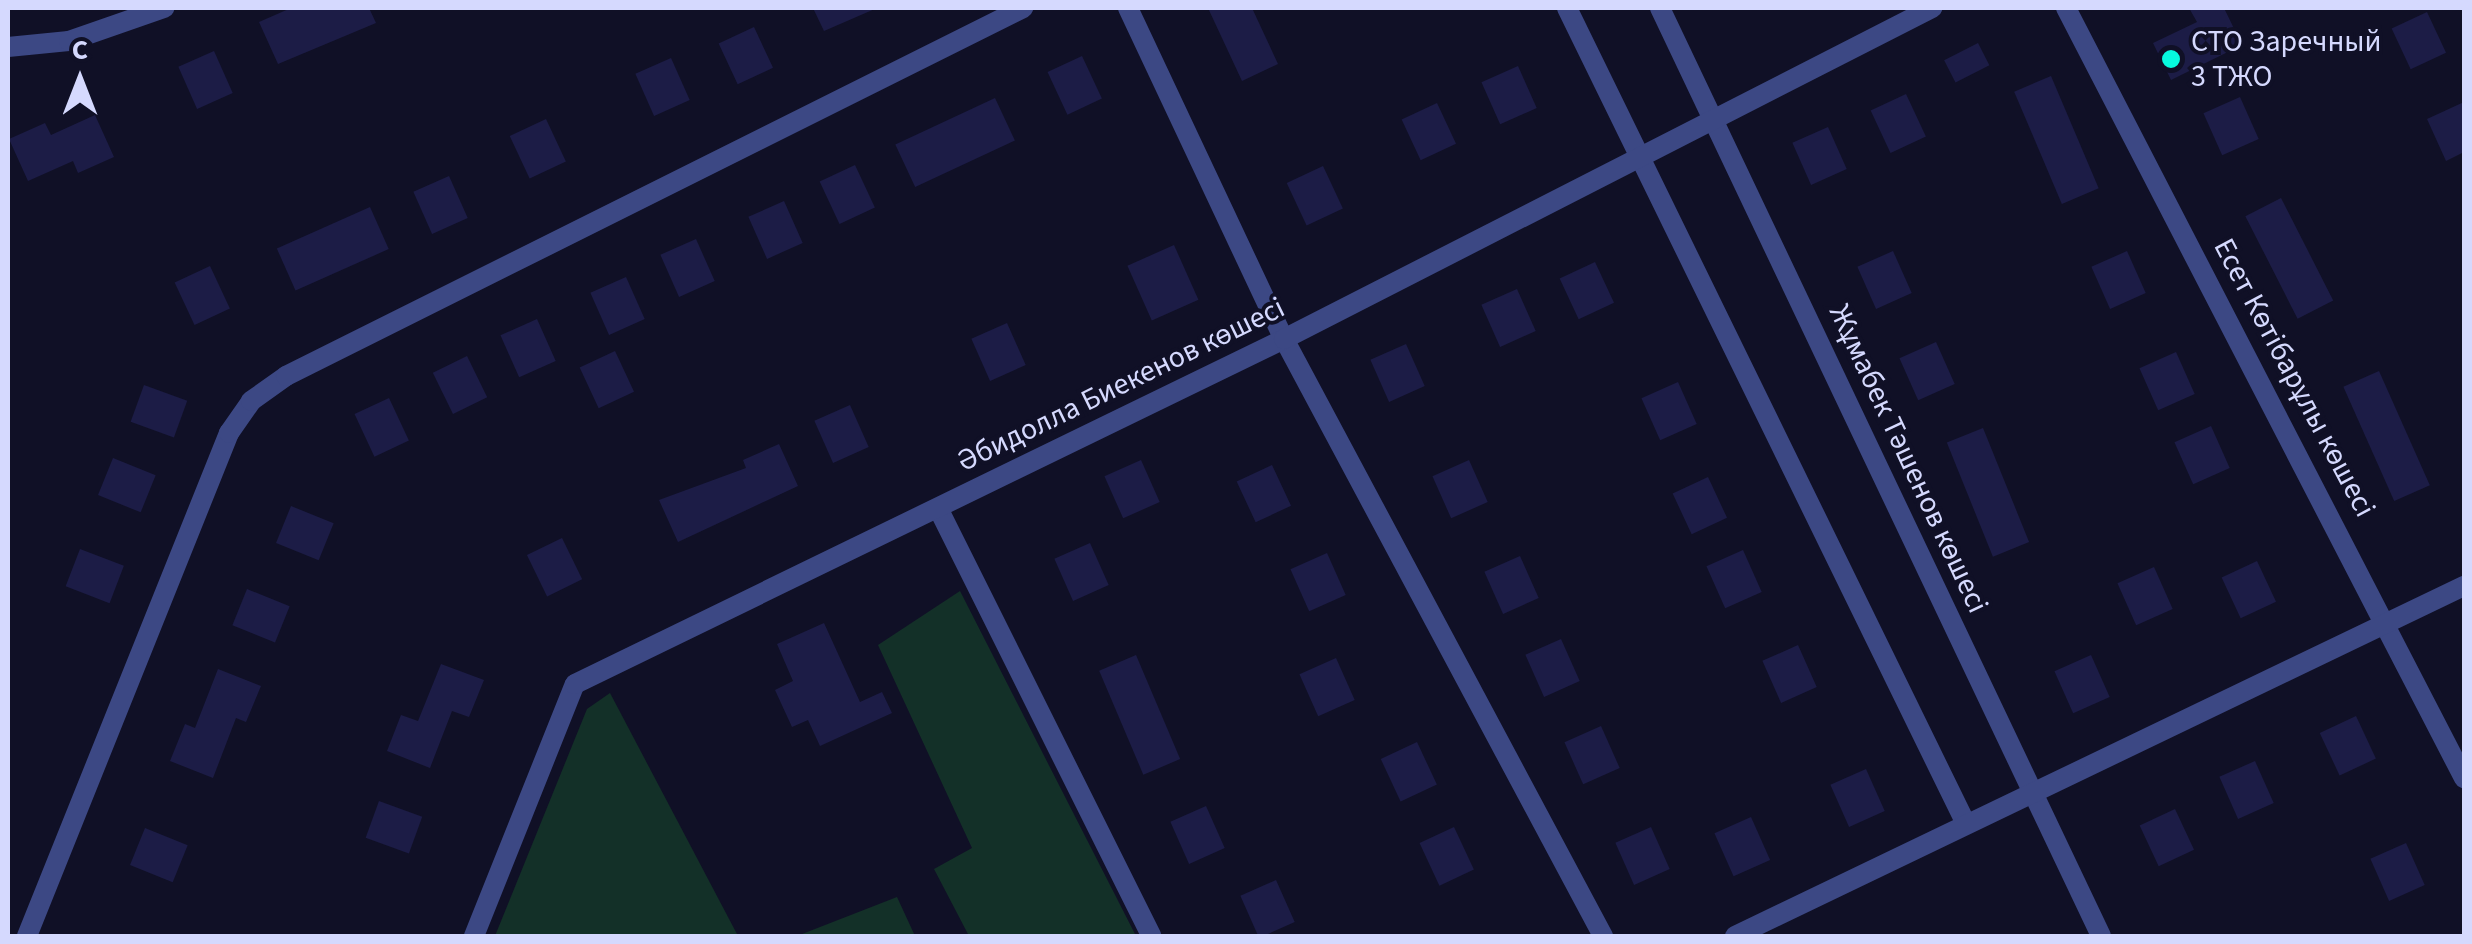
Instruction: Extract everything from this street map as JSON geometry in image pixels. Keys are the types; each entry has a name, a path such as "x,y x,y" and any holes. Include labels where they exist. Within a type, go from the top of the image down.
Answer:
{"street":[{"path":"8,47 69,41 164,8"},
{"path":"27,936 229,433 251,401 286,376 1023,8"},
{"path":"1128,8 1284,339 1603,936"},
{"path":"1567,8 1966,824"},
{"name":"Жұмабек Тәшенов көшесі","path":"1660,8 2101,936"},
{"name":"Әбидолла Биекенов көшесі","path":"474,936 575,684 1284,339 1639,154 1932,8"},
{"name":"Есет Көтібарұлы көшесі","path":"2066,8 2386,619 2464,778"},
{"path":"938,508 1151,936"},
{"path":"1735,936 2386,619 2464,586"}],"green space":[{"path":"960,591 1136,936 969,936 934,869 972,848 878,645"},
{"path":"610,693 738,936 495,936 587,709"},
{"path":"897,897 915,936 797,936"}],"building":[{"path":"291,8 369,8 376,23 278,64 259,22"},
{"path":"813,8 877,8 824,31"},
{"path":"1208,8 1252,8 1278,64 1242,81"},
{"path":"2189,8 2224,8 2242,45 2171,80 2153,43 2197,22"},
{"path":"2427,12 2446,53 2411,69 2392,28"},
{"path":"754,27 773,68 738,84 719,43"},
{"path":"1978,43 1989,65 1955,83 1944,60"},
{"path":"214,51 233,93 197,109 178,67"},
{"path":"1082,56 1102,99 1067,115 1048,72"},
{"path":"671,58 690,100 654,116 635,74"},
{"path":"1518,66 1537,108 1500,124 1481,82"},
{"path":"2051,76 2099,188 2062,204 2014,92"},
{"path":"1906,94 1926,137 1891,153 1871,110"},
{"path":"2240,97 2259,139 2222,155 2203,113"},
{"path":"995,98 1015,141 915,187 895,144"},
{"path":"2464,102 2464,152 2446,161 2427,119"},
{"path":"1437,103 1456,144 1421,160 1402,119"},
{"path":"95,115 114,157 78,173 73,161 28,181 9,139 45,123 51,135"},
{"path":"546,119 566,162 530,179 510,136"},
{"path":"1828,127 1847,169 1811,185 1792,143"},
{"path":"855,165 875,208 840,224 820,181"},
{"path":"1323,166 1343,209 1307,226 1287,183"},
{"path":"449,176 468,218 432,234 413,192"},
{"path":"2281,198 2333,300 2298,319 2245,216"},
{"path":"784,201 803,243 767,259 748,217"},
{"path":"370,207 389,249 296,291 277,248"},
{"path":"696,239 715,281 679,297 660,255"},
{"path":"1174,245 1198,300 1152,321 1127,266"},
{"path":"1893,251 1912,293 1876,309 1857,267"},
{"path":"2127,251 2146,293 2110,309 2091,267"},
{"path":"1595,262 1614,303 1579,319 1560,278"},
{"path":"210,266 230,309 195,325 175,282"},
{"path":"626,277 645,319 609,335 590,293"},
{"path":"1517,289 1536,331 1500,347 1481,305"},
{"path":"537,319 556,361 519,377 500,335"},
{"path":"1007,323 1026,365 990,381 971,339"},
{"path":"1936,342 1955,384 1918,400 1899,358"},
{"path":"1406,344 1425,386 1389,402 1370,360"},
{"path":"615,351 634,392 599,408 580,367"},
{"path":"2176,352 2195,394 2158,410 2139,368"},
{"path":"467,356 487,397 453,414 433,373"},
{"path":"2379,371 2430,485 2394,501 2343,387"},
{"path":"1678,382 1697,424 1660,440 1641,398"},
{"path":"144,385 187,401 174,437 131,422"},
{"path":"389,398 409,441 374,457 355,414"},
{"path":"850,405 869,447 833,463 814,421"},
{"path":"2211,426 2230,468 2193,484 2174,442"},
{"path":"1983,428 2029,542 1993,557 1947,443"},
{"path":"779,444 798,486 678,542 659,500 746,468 743,460"},
{"path":"113,458 156,475 141,512 98,495"},
{"path":"1141,460 1160,502 1123,518 1104,476"},
{"path":"1469,460 1488,502 1451,518 1432,476"},
{"path":"1272,465 1291,506 1256,522 1237,481"},
{"path":"1708,477 1727,518 1692,534 1673,493"},
{"path":"291,506 334,523 319,560 276,543"},
{"path":"562,538 582,579 547,596 527,555"},
{"path":"1090,543 1109,585 1073,601 1054,559"},
{"path":"80,549 124,566 110,603 66,586"},
{"path":"1743,550 1762,592 1725,608 1706,566"},
{"path":"1327,553 1346,595 1309,611 1290,569"},
{"path":"1520,556 1539,598 1503,614 1484,572"},
{"path":"2257,561 2276,602 2241,618 2222,577"},
{"path":"2154,567 2173,609 2136,625 2117,583"},
{"path":"247,589 290,606 275,642 232,625"},
{"path":"824,623 860,702 882,692 892,713 820,746 808,720 792,727 775,690 793,681 777,644"},
{"path":"1561,639 1580,681 1544,697 1525,655"},
{"path":"1798,645 1817,687 1781,703 1762,661"},
{"path":"1136,655 1180,759 1143,775 1099,671"},
{"path":"2091,655 2110,697 2073,713 2054,671"},
{"path":"1336,658 1355,700 1318,716 1299,674"},
{"path":"441,664 484,680 469,717 452,711 430,768 387,751 401,715 418,721"},
{"path":"218,669 261,686 246,722 236,718 213,778 170,761 185,724 195,728"},
{"path":"2356,716 2376,759 2340,776 2320,733"},
{"path":"1601,726 1620,768 1583,784 1564,742"},
{"path":"1417,742 1437,785 1401,802 1381,759"},
{"path":"2255,761 2274,803 2238,819 2219,777"},
{"path":"1866,769 1885,811 1849,827 1830,785"},
{"path":"379,801 422,817 409,853 366,838"},
{"path":"1206,806 1225,848 1189,864 1170,822"},
{"path":"2175,809 2194,850 2159,866 2140,825"},
{"path":"1751,817 1770,860 1734,876 1714,833"},
{"path":"1454,827 1474,870 1439,886 1420,843"},
{"path":"1651,827 1670,869 1634,885 1615,843"},
{"path":"145,828 188,845 173,882 130,865"},
{"path":"2406,843 2425,885 2389,901 2370,859"},
{"path":"1276,880 1295,922 1258,936 1240,896"}],"place":[{"name":"СТО Заречный 3 ТЖО","path":"2171,59"}]}
